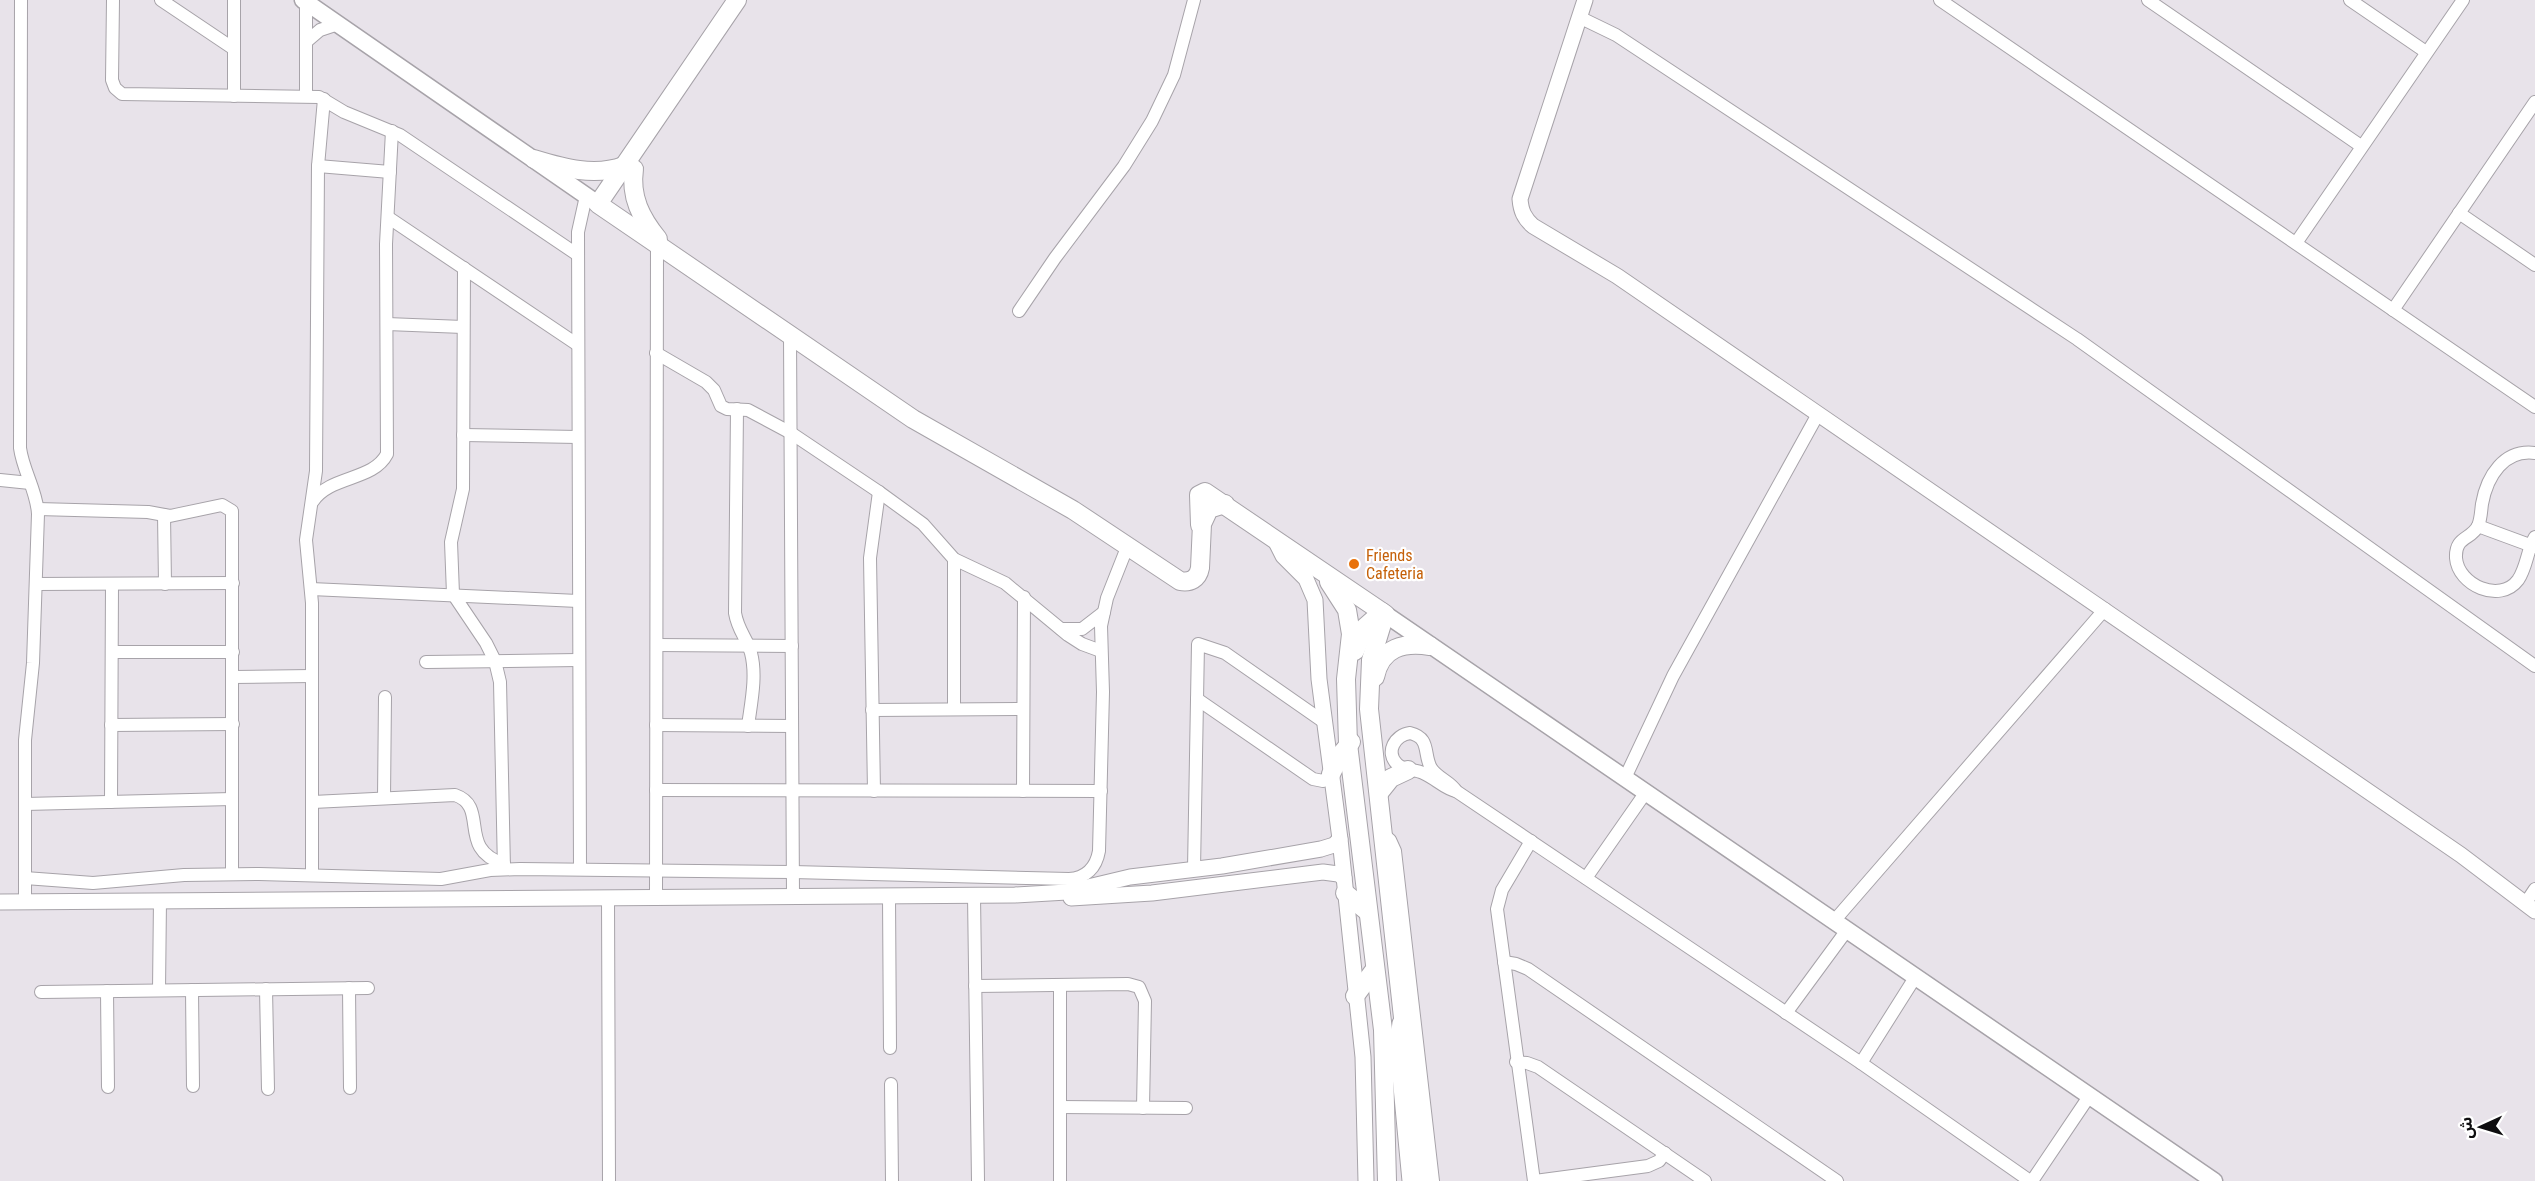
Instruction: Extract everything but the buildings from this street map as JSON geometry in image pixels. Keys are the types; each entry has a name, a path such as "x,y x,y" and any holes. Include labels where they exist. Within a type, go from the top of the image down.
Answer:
{"main road":[{"path":"663,248 639,211 629,167 737,0"},
{"path":"597,203 629,167 748,0"},
{"path":"305,1 913,419 1074,510 1176,579 1188,582 1198,576 1202,519 1209,509 1225,504"},
{"path":"534,159 579,170 606,171 629,167"},
{"path":"1201,530 1199,518 1201,493 1208,492 1320,571 2214,1181"},
{"path":"1320,571 1339,595 1348,617 1351,634 1346,679 1348,744 1384,1052 1386,1181"},
{"path":"1347,700 1352,666 1361,633 1369,621 1384,613"},
{"path":"1384,613 1369,672 1369,709 1401,1020 1417,1100 1421,1181"},
{"path":"1374,745 1374,685 1381,661 1388,652 1398,646 1410,644 1430,646"},
{"path":"1331,774 1348,744 1359,738 1366,741 1370,767 1378,787"},
{"path":"1378,787 1408,770"},
{"path":"1344,885 1368,912"},
{"path":"1355,996 1375,969"}],"street":[{"path":"21,0 20,448 38,508 32,681 24,740 25,902"},
{"path":"112,0 112,76 113,84 118,91 131,96 306,96 324,99 344,112 392,131 578,255"},
{"path":"161,0 234,49"},
{"path":"234,0 234,96"},
{"path":"1019,312 1055,258 1124,166 1152,122 1174,75 1194,0"},
{"path":"1585,0 1521,199 1521,210 1533,226 1617,276 2105,609 2461,855 2530,908 2535,889"},
{"path":"1940,0 2535,407"},
{"path":"2148,0 2361,146"},
{"path":"2350,0 2426,52"},
{"path":"2296,243 2463,0"},
{"path":"305,1 306,96"},
{"path":"1581,18 1625,41 2078,339 2535,666"},
{"path":"306,42 320,30 338,24"},
{"path":"312,874 311,589 306,552 316,471 318,166 324,99"},
{"path":"2392,310 2535,102"},
{"path":"312,503 317,495 334,484 379,465 387,454 386,244 392,131"},
{"path":"318,166 390,172"},
{"path":"580,869 578,255 579,220 597,203"},
{"path":"2459,213 2535,265"},
{"path":"389,218 578,345"},
{"path":"656,898 656,353 663,248"},
{"path":"464,268 462,498 451,542 453,594 486,643 495,662 502,695 504,866"},
{"path":"387,324 463,327"},
{"path":"790,335 793,897"},
{"path":"656,353 706,382 714,390 722,406 727,409 753,413 791,433 923,524 954,559 1005,582 1061,629 1082,644 1101,651"},
{"path":"737,409 735,613 742,636 748,646 753,670 748,726"},
{"path":"1625,778 1673,676 1818,414"},
{"path":"463,435 578,437"},
{"path":"2478,526 2533,543 2519,579 2502,591 2491,591 2481,587 2462,574 2456,560 2456,552 2462,538 2478,526 2486,490 2495,470 2511,456 2520,453 2535,453"},
{"path":"0,480 30,483"},
{"path":"874,791 870,558 879,492"},
{"path":"38,508 148,512 164,515 183,514 222,505 230,509 233,514 232,874"},
{"path":"164,515 165,584"},
{"path":"1274,538 1283,556 1306,579 1315,600 1317,658 1340,839 1364,1077 1366,1181"},
{"path":"25,878 93,883 184,875 232,874 312,874 441,879 504,866 1075,879 1090,871 1098,857 1103,684 1101,651 1104,612 1128,545"},
{"path":"954,559 954,710"},
{"path":"36,584 233,583"},
{"path":"111,802 112,584"},
{"path":"311,589 578,601"},
{"path":"1023,791 1024,597"},
{"path":"1786,1013 1841,926 2105,609"},
{"path":"1061,629 1082,629 1104,612"},
{"path":"1194,869 1198,644 1225,653 1324,722"},
{"path":"657,645 792,646"},
{"path":"112,652 233,652"},
{"path":"426,662 578,660"},
{"path":"233,677 312,676"},
{"path":"384,798 385,697"},
{"path":"1197,699 1313,779 1323,781 1331,774"},
{"path":"872,710 1023,709"},
{"path":"111,725 233,724"},
{"path":"656,725 792,726"},
{"path":"1456,791 1432,769 1424,741 1418,736 1402,735 1395,741 1392,753 1397,764 1408,770 1426,774 1456,791 1861,1063 2031,1181 2090,1095"},
{"path":"657,790 1101,791"},
{"path":"1586,878 1646,792"},
{"path":"313,802 451,795 460,797 472,810 475,838 480,848 491,859 504,866"},
{"path":"25,804 232,799"},
{"path":"1382,833 1390,840 1395,850 1417,1100 1433,1181"},
{"path":"0,902 1015,895 1067,892 1130,877 1326,848 1340,839"},
{"path":"1531,841 1502,890 1497,903 1516,1062 1534,1181 1648,1166 1659,1161 1665,1153"},
{"path":"1271,857 1286,858 1317,854 1324,860 1321,866 1288,872 1274,878"},
{"path":"1015,895 1057,898 1128,896 1323,872 1332,872 1344,885"},
{"path":"974,896 978,1181"},
{"path":"888,897 890,1048"},
{"path":"608,898 609,1181"},
{"path":"159,990 160,900"},
{"path":"1504,962 1516,963 1528,969 1837,1181"},
{"path":"1861,1063 1916,976"},
{"path":"975,986 1132,984 1142,990 1145,1001 1143,1108"},
{"path":"1060,985 1060,1181"},
{"path":"349,988 350,1088"},
{"path":"41,992 368,988"},
{"path":"266,989 268,1089"},
{"path":"192,990 193,1086"},
{"path":"107,991 108,1087"},
{"path":"1401,1020 1397,1044 1410,1181"},
{"path":"1516,1062 1538,1067 1705,1181"},
{"path":"891,1084 892,1181"},
{"path":"1060,1107 1186,1108"}],"place":[{"name":"Friends Cafeteria","path":"1354,564"}]}
